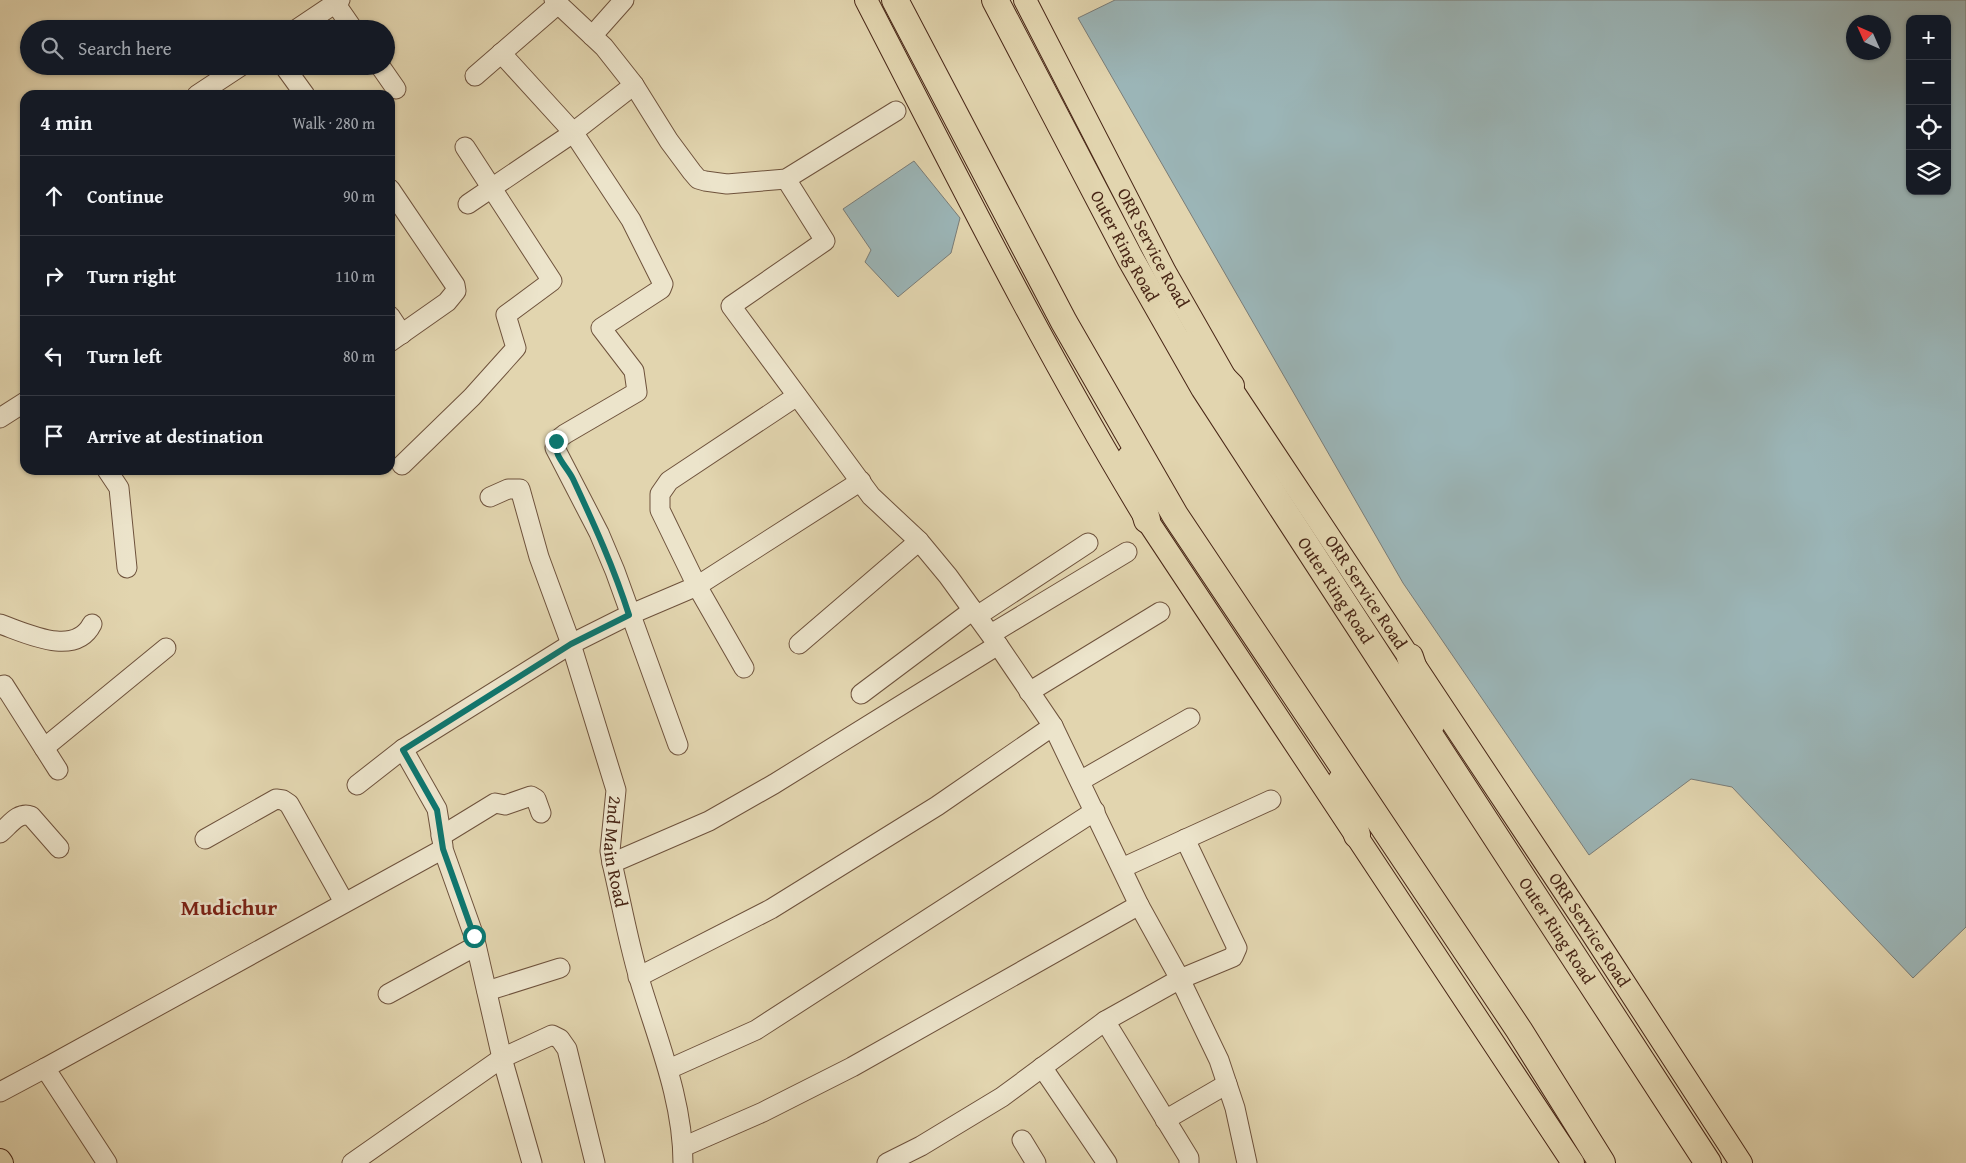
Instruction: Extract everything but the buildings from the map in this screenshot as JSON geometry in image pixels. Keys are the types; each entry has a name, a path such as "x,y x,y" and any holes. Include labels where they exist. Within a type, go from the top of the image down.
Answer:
{"highway":[{"path":"895,0 1039,276 1120,424 1174,515 1518,1030 1602,1163"},
{"name":"Outer Ring Road","path":"995,0 1079,163 1163,317 1253,466 1708,1163"},
{"path":"1163,317 1231,386"},
{"path":"1120,424 1147,520"},
{"path":"1410,658 1443,757"},
{"path":"1333,754 1358,835"}],"main road":[{"path":"866,0 1043,341 1092,431 1147,520 1358,835 1573,1163"},
{"name":"ORR Service Road","path":"1025,0 1165,272 1231,386 1281,466 1410,658 1741,1163"}],"street":[{"path":"592,36 624,0"},
{"path":"311,20 338,2 348,20"},
{"path":"475,76 556,2 604,47 634,84 669,140 698,179 715,184 786,179 896,111"},
{"path":"501,53 573,132 630,220 663,284 661,290 601,328 634,371 637,392 565,434 556,441 555,448 599,533 678,745"},
{"path":"205,90 228,75"},
{"path":"291,75 301,90"},
{"path":"386,75 396,89"},
{"path":"468,204 573,132 634,84"},
{"path":"402,465 472,397 516,348 506,315 552,281 465,147"},
{"path":"786,179 825,241 732,306 871,496 919,541 975,613 1053,726 1139,905 1180,979 1219,1060 1247,1163"},
{"path":"395,196 455,285 456,291 447,302 396,338"},
{"path":"744,668 697,586 660,510 660,494 669,481 797,396"},
{"path":"0,418 20,405"},
{"path":"110,475 119,488 128,568"},
{"path":"357,785 403,750 571,644 629,615 697,586 861,481"},
{"name":"2nd Main Road","path":"490,497 508,489 520,489 539,557 571,644 616,790 610,851 612,863 638,977 669,1069 683,1155"},
{"path":"799,644 919,541"},
{"path":"861,694 975,613 1088,543"},
{"path":"612,863 709,821 774,784 1127,552"},
{"path":"1029,692 1160,612"},
{"path":"0,624 55,642 82,636 92,624"},
{"path":"44,748 166,648"},
{"path":"0,688 4,685 58,770"},
{"path":"1080,781 1190,718"},
{"path":"638,977 771,909 937,806 1053,726"},
{"path":"403,750 437,810 442,842 474,936 502,1058 532,1163"},
{"path":"0,1092 344,902 442,842 496,803 505,805 531,796 536,799 541,813"},
{"path":"205,839 276,799 283,800 289,804 344,902"},
{"path":"1122,868 1271,800"},
{"path":"669,1069 756,1030 838,980 1095,811"},
{"path":"0,833 21,815 26,814 31,816 59,848"},
{"path":"887,1163 921,1146 1002,1097 1105,1021 1180,979 1233,957 1237,948 1186,839"},
{"path":"683,1155 852,1067 1139,905"},
{"path":"388,994 476,946"},
{"path":"487,991 560,968"},
{"path":"1105,1021 1189,1158 1189,1163"},
{"path":"352,1163 502,1058 552,1035 560,1039 566,1049 595,1163"},
{"path":"1042,1067 1107,1163"},
{"path":"46,1068 107,1163"},
{"path":"1165,1120 1227,1084"},
{"path":"1022,1140 1036,1163"}],"water":[{"path":"1115,0 1966,0 1966,927 1913,978 1732,787 1691,779 1589,855 1403,583 1078,18"},
{"path":"914,161 960,218 951,253 898,297 865,262 871,250 843,209"}],"district":[{"name":"Mudichur","path":"229,907"}],"route":[{"path":"474,936 443,849 437,810 403,750 512,683 571,644 629,615 599,533 570,473 561,461 555,448 556,441"}]}
